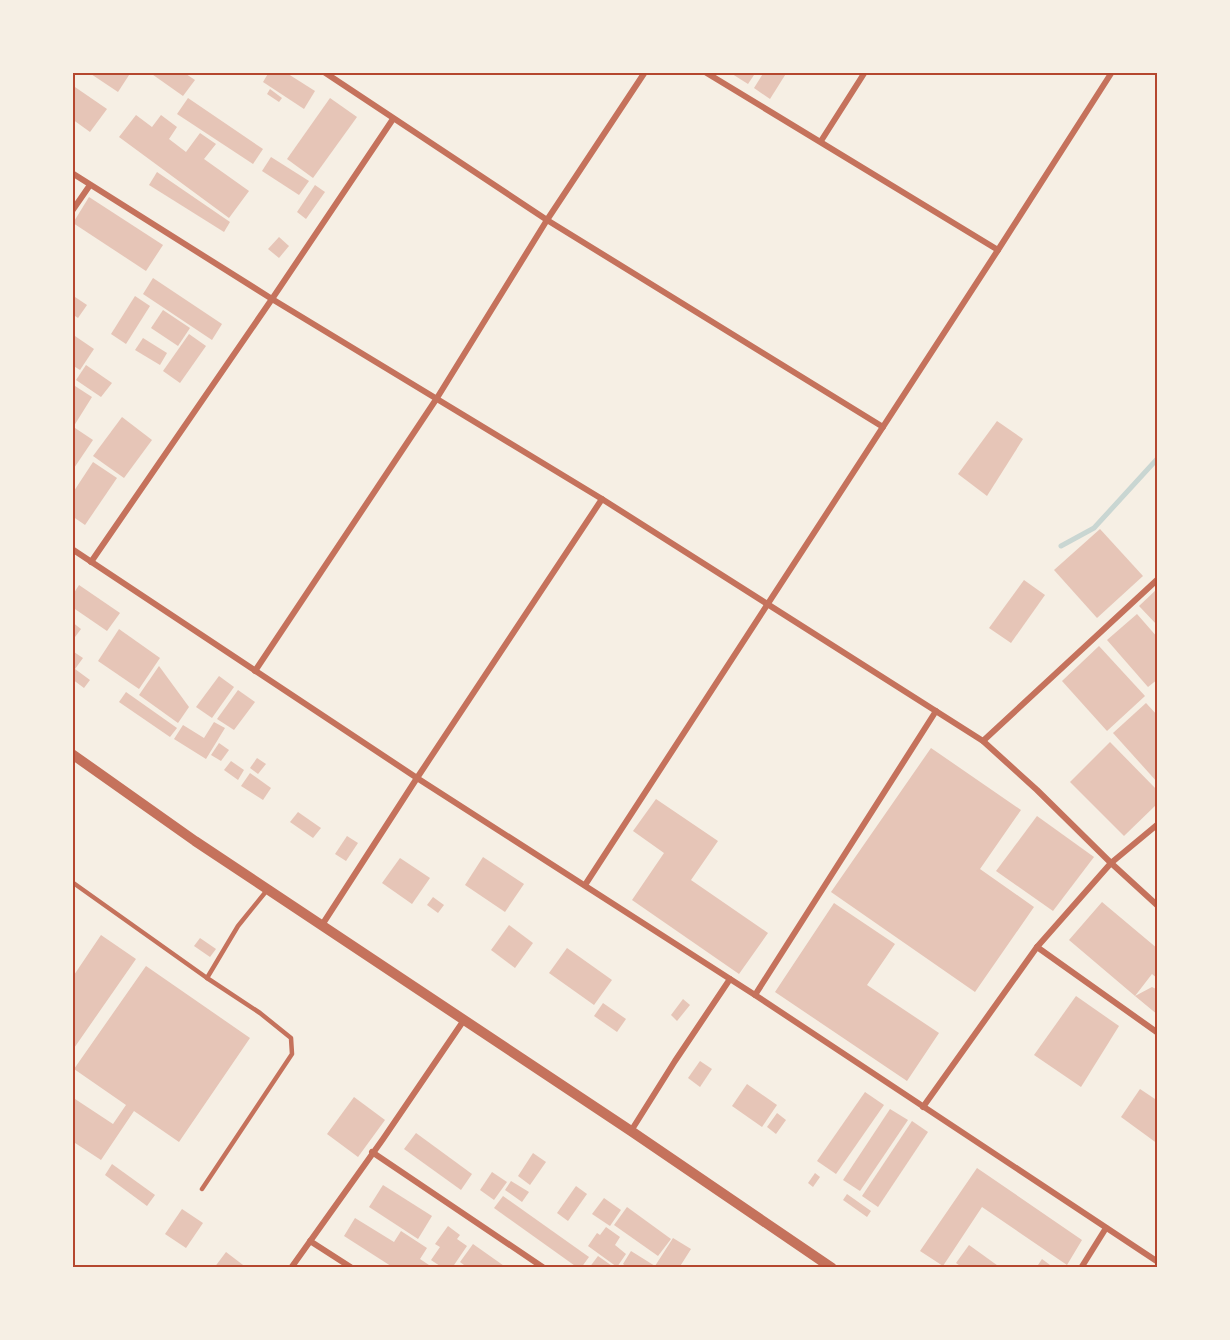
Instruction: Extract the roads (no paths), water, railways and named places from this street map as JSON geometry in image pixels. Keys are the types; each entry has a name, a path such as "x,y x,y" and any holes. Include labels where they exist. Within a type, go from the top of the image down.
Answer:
{"street":[{"path":"324,72 548,220 883,427"},
{"path":"255,671 437,398 548,220 645,72"},
{"path":"705,72 998,250"},
{"path":"821,141 865,72"},
{"path":"585,885 1112,72"},
{"path":"91,562 393,119"},
{"path":"72,173 272,299 603,499 983,741 1158,906"},
{"path":"72,211 90,185"},
{"path":"322,925 603,499"},
{"path":"72,549 417,778 755,995 1158,1262"},
{"path":"983,741 1158,579"},
{"path":"755,995 936,711"},
{"path":"72,754 195,841 631,1131 832,1268"},
{"path":"922,1107 1037,947 1111,863 1158,824"},
{"path":"1037,947 1158,1033"},
{"path":"631,1131 730,979"},
{"path":"291,1268 464,1020"},
{"path":"372,1152 544,1268"},
{"path":"1081,1268 1106,1228"},
{"path":"310,1240 352,1268"}],"lane":[{"path":"72,882 260,1013 291,1038 292,1054 202,1189"},
{"path":"207,978 238,926 268,889"}],"waterway":[{"path":"1061,546 1094,528 1158,458"}]}
